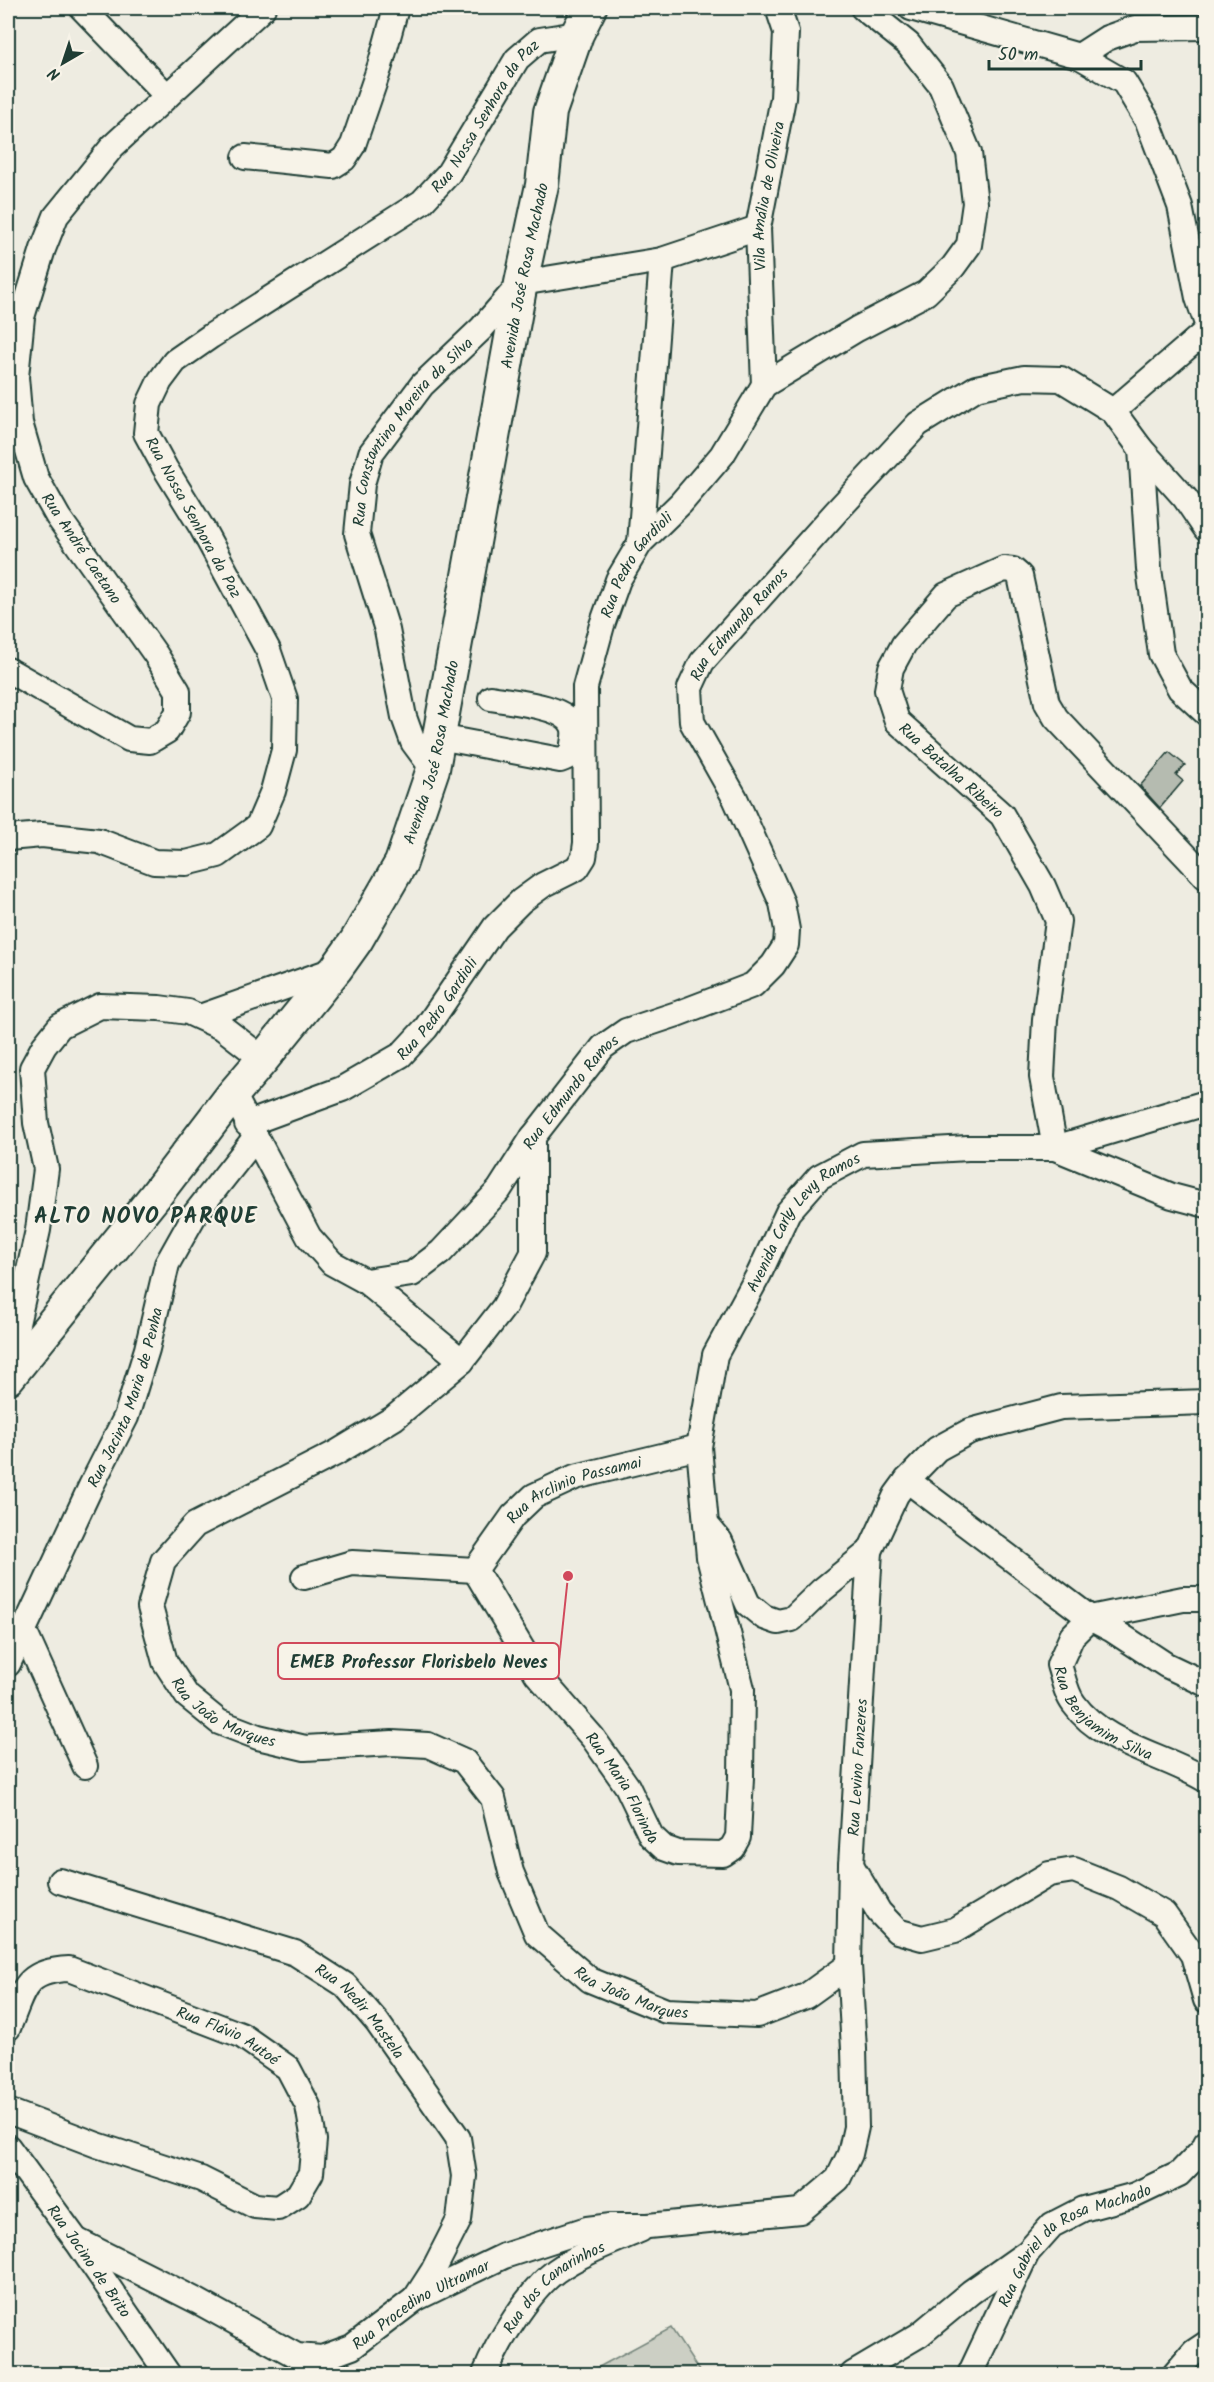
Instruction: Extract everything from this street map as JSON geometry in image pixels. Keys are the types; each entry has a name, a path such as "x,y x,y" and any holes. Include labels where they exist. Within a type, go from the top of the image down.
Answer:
{"main road":[{"name":"Avenida José Rosa Machado","path":"8,1378 155,1196 233,1094 336,969 356,941 401,863 433,769 542,185 550,112 583,21"}],"street":[{"path":"82,8 167,96"},
{"name":"Rua André Caetano","path":"8,670 129,739 150,741 166,731 178,712 178,691 156,655 58,517 36,478 20,423 16,377 22,317 56,216 113,146 263,8"},
{"path":"245,157 333,166 344,159 352,145 380,66 396,8"},
{"name":"Vila Amália de Oliveira","path":"764,385 758,228 783,98 786,32 778,8"},
{"name":"Rua Pedro Gardioli","path":"251,1131 342,1089 401,1055 426,1028 495,927 521,901 543,885 578,868 584,857 586,843 585,687 602,625 618,580 640,543 681,503 722,455 764,385 857,329 926,293 953,267 969,245 975,203 969,153 941,86 908,44 863,8"},
{"path":"911,8 1079,56 1124,82 1148,122 1180,206 1197,298 1206,321"},
{"name":"Rua Nossa Senhora da Paz","path":"8,838 42,835 99,841 154,862 186,863 218,855 258,826 273,791 284,750 285,699 268,650 202,528 146,432 149,404 160,381 175,361 422,202 448,174 517,59 539,40 583,21"},
{"path":"1079,56 1107,38 1135,28 1206,27"},
{"path":"522,283 662,260 758,228"},
{"path":"640,543 662,260"},
{"name":"Rua Constantino Moreira da Silva","path":"433,769 413,742 404,717 387,630 357,534 362,484 371,453 422,386 481,329 522,283"},
{"path":"1113,411 1206,331"},
{"name":"Rua Edmundo Ramos","path":"365,1281 412,1274 441,1252 499,1190 532,1137 603,1047 626,1031 753,985 774,965 786,945 787,930 782,903 735,798 692,722 690,687 702,662 918,424 976,388 1024,378 1062,379 1113,411 1141,449 1185,498 1206,529"},
{"path":"1141,449 1149,569 1161,654 1180,689 1206,713"},
{"name":"Rua Batalha Ribeiro","path":"1055,1148 1042,1077 1045,1019 1058,921 1043,886 1002,815 897,721 887,690 891,668 904,644 946,595 1004,569 1013,570 1020,576 1047,703 1056,718 1206,877"},
{"path":"439,737 560,760 568,758 573,751 574,727 568,718 556,711 491,698"},
{"path":"200,1017 336,969"},
{"path":"8,1378 13,1342 38,1230 46,1168 36,1123 33,1068 60,1026 100,1006 159,1008 188,1012 224,1028 263,1059"},
{"path":"233,1094 309,1237 332,1263 365,1281 462,1361"},
{"name":"Avenida Carly Levy Ramos","path":"707,1526 699,1446 716,1355 759,1274 788,1212 819,1177 863,1154 968,1148 1055,1148 1206,1102"},
{"name":"Rua Jacinta Maria de Penha","path":"8,1664 91,1486 126,1417 147,1349 167,1264 195,1214 251,1131"},
{"name":"Rua João Marques","path":"532,1137 533,1253 504,1307 462,1361 394,1418 336,1453 195,1526 163,1561 150,1606 165,1662 187,1696 219,1722 258,1737 305,1748 392,1743 428,1745 464,1761 493,1797 511,1872 537,1934 590,1980 666,2011 758,2015 806,1996 849,1965"},
{"path":"1055,1148 1172,1196 1206,1205"},
{"name":"Rua Levino Fanzeres","path":"648,2226 800,2211 838,2179 850,2154 856,2127 849,1965 851,1865 870,1551 896,1495 906,1480 937,1449 970,1431 1061,1407 1206,1402"},
{"name":"Rua Arclinio Passamai","path":"475,1570 513,1516 534,1496 575,1477 699,1446"},
{"path":"906,1480 1090,1618 1166,1665 1206,1684"},
{"path":"707,1526 720,1540 748,1604 764,1617 778,1622 792,1619 822,1590 870,1551"},
{"name":"Rua Maria Florinda","path":"475,1570 537,1674 593,1738 627,1786 651,1836 664,1848 678,1853 723,1854 732,1848 738,1837 742,1689 709,1557 707,1526"},
{"path":"304,1577 352,1563 475,1570"},
{"path":"1090,1618 1183,1599 1206,1599"},
{"name":"Rua Benjamim Silva","path":"1090,1618 1072,1636 1059,1665 1072,1703 1086,1718 1114,1737 1206,1780"},
{"path":"24,1631 86,1766"},
{"path":"851,1865 879,1912 897,1931 922,1938 956,1930 1049,1874 1074,1870 1119,1888 1164,1914 1193,1955 1206,2000"},
{"name":"Rua Nedir Mastela","path":"60,1881 295,1953 345,1985 377,2022 458,2138 464,2176 459,2220 433,2271 415,2299"},
{"name":"Rua Flávio Autoé","path":"8,2028 28,1982 39,1974 52,1970 69,1969 241,2035 288,2068 308,2106 314,2140 311,2173 298,2194 278,2208 255,2206 201,2179 98,2145 8,2111"},
{"name":"Rua Gabriel da Rosa Machado","path":"970,2374 1027,2253 1052,2225 1083,2209 1135,2195 1179,2174 1206,2143"},
{"name":"Rua Jocino de Brito","path":"8,2147 76,2240 168,2374"},
{"name":"Rua Procedino Ultramar","path":"76,2240 199,2302 297,2356 322,2358 352,2347 415,2299 504,2256 587,2229 611,2226 648,2226"},
{"name":"Rua dos Canarinhos","path":"485,2374 519,2311 555,2272 648,2226"},
{"path":"853,2374 918,2335 971,2292 1027,2253"},
{"path":"1187,2370 1194,2352 1206,2344"}],"shaded area":[{"path":"671,2328 701,2374 586,2374"}],"building":[{"path":"1169,752 1185,765 1176,775 1183,781 1160,808 1140,786"}],"place":[{"name":"EMEB Professor Florisbelo Neves","path":"568,1576"}],"district":[{"name":"ALTO NOVO PARQUE","path":"146,1215"}]}
